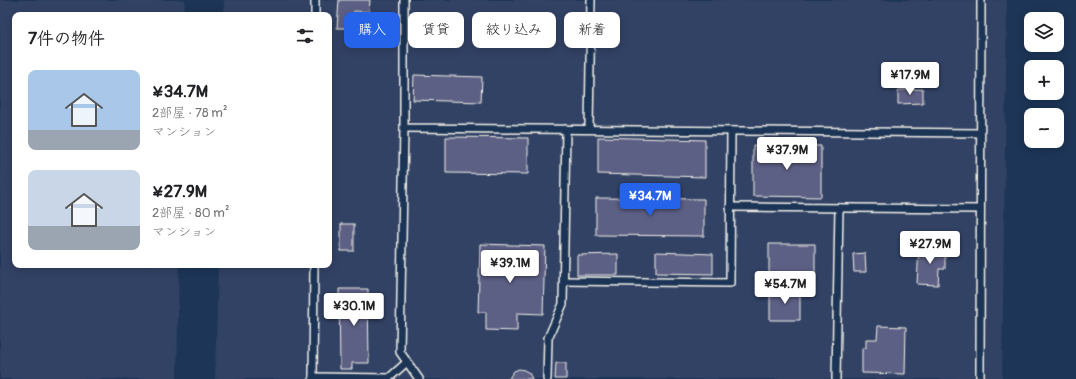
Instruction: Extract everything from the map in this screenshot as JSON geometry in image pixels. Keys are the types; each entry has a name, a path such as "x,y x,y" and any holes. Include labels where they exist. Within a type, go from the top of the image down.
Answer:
{"lane":[{"path":"315,0 315,12"},
{"path":"404,0 404,128 400,352 419,379"},
{"path":"589,130 591,0"},
{"path":"980,379 981,0"},
{"path":"404,128 980,133"},
{"path":"547,379 548,338 563,304 566,129"},
{"path":"564,281 730,283 731,131"},
{"path":"730,207 980,209"},
{"path":"836,379 839,208"},
{"path":"314,268 314,378 389,378 407,362"}],"shaded area":[{"path":"0,0 185,0 184,12 12,12 12,268 179,268 177,379 0,379"},
{"path":"224,0 1007,0 1002,379 215,379 218,268 332,268 332,12 224,12"}],"building":[{"path":"339,0 370,0 369,12 344,12 344,28 337,28"},
{"path":"414,75 482,77 481,102 413,100"},
{"path":"923,89 923,103 898,104 898,90"},
{"path":"446,137 528,138 528,174 446,173"},
{"path":"598,137 705,140 705,177 598,174"},
{"path":"753,145 821,146 821,197 753,196"},
{"path":"596,198 704,199 704,236 596,235"},
{"path":"341,224 354,224 354,251 341,251"},
{"path":"480,244 545,246 543,314 517,313 517,331 486,330 486,312 478,312"},
{"path":"769,244 815,244 815,282 769,283"},
{"path":"919,247 945,248 945,269 939,269 938,285 917,284"},
{"path":"656,252 713,254 713,274 656,273"},
{"path":"865,253 866,272 854,272 853,254"},
{"path":"618,254 618,275 577,275 577,255"},
{"path":"339,289 368,289 369,363 352,363 352,369 340,369"},
{"path":"770,289 800,290 800,320 770,320"},
{"path":"878,326 906,327 905,374 862,373 862,348 866,348 866,339 877,339"},
{"path":"556,363 566,363 566,379 555,379"},
{"path":"519,369 529,373 532,379 509,379 514,371"}]}
